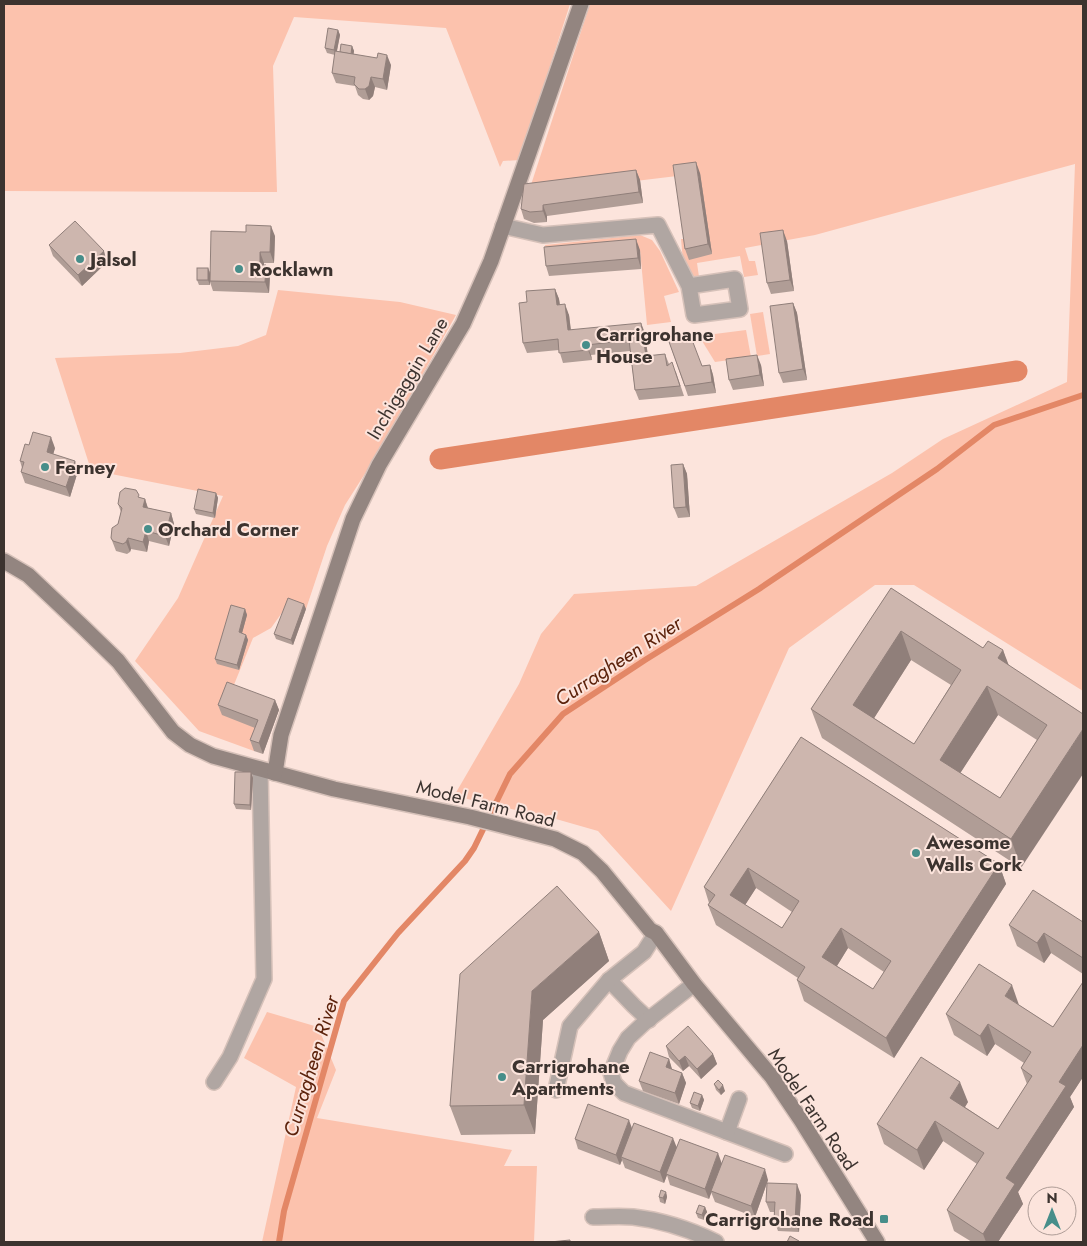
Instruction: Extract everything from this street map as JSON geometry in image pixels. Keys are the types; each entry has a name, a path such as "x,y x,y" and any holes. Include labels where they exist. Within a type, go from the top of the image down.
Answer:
{"main road":[{"name":"Inchigaggin Lane","path":"275,773 281,735 353,519 378,465 463,324 491,261 580,4"},
{"name":"Model Farm Road","path":"4,561 28,575 118,662 172,732 190,745 212,756 334,789 505,824 555,839 583,853 602,871 650,930 656,933 694,984 772,1077 877,1242"}],"street":[{"path":"503,226 543,235 658,225 689,286"},
{"path":"214,1082 230,1057 264,979 260,769"},
{"path":"556,1090 570,1026 609,980 644,952 656,933"},
{"path":"609,980 649,1020"},
{"path":"694,984 628,1038 620,1051 611,1073 614,1083 624,1094 785,1154"},
{"path":"727,1132 739,1099"},
{"path":"593,1217 631,1217 652,1220 716,1242"}],"shaded area":[{"path":"4,4 570,4 520,160 503,161 500,167 446,28 294,17 273,66 277,192 4,191"},
{"path":"590,4 1083,4 1083,691 914,585 875,585 789,648 671,911 598,831 556,819 454,796 519,684 541,634 574,594 696,586 892,473 943,439 1067,382 1075,164 815,235 745,248 749,261 755,261 758,275 744,277 740,256 697,263 699,277 694,277 683,261 681,239 686,239 677,176 528,194"},
{"path":"640,235 652,240 660,251 679,292 664,296 671,322 647,325 640,250 548,257 545,245"},
{"path":"278,290 400,302 456,315 380,450 345,505 327,546 306,609 289,603 271,628 253,638 231,692 262,730 254,751 199,731 135,661 178,598 223,496 91,470 55,358 180,353 238,346 266,335"},
{"path":"763,312 770,354 757,356 750,314"},
{"path":"746,330 751,357 715,362 699,336"},
{"path":"267,1012 318,1027 336,1070 317,1118 512,1150 504,1166 537,1166 534,1242 262,1242 296,1087 244,1058"}],"building":[{"path":"328,28 338,30 334,50 325,48"},
{"path":"341,44 352,46 351,54 340,52"},
{"path":"335,51 377,58 378,53 387,55 383,79 371,77 369,86 365,89 359,89 354,84 355,77 332,73"},
{"path":"696,162 708,244 685,249 673,165"},
{"path":"636,170 639,192 543,205 543,211 530,212 521,209 524,184"},
{"name":"Jalsol","path":"75,221 104,251 78,275 49,245"},
{"name":"Rocklawn","path":"246,225 271,226 270,252 260,252 260,265 266,265 265,282 210,281 211,231 246,232"},
{"path":"783,230 790,280 767,283 760,233"},
{"path":"636,239 638,258 546,266 544,247"},
{"path":"197,268 208,268 208,280 197,280"},
{"name":"Carrigrohane House","path":"555,289 557,305 565,304 568,330 641,323 646,356 665,354 667,366 672,362 680,386 635,390 629,340 587,345 588,350 559,353 558,339 523,343 519,303 527,302 526,291"},
{"path":"793,303 803,369 779,373 770,306"},
{"path":"689,332 702,366 710,365 712,382 685,386 668,339"},
{"path":"757,355 760,375 729,380 726,359"},
{"name":"Ferney","path":"33,432 51,437 47,452 75,461 66,487 21,472 24,462 20,461 25,444 29,445"},
{"path":"683,464 686,507 674,508 671,465"},
{"name":"Orchard Corner","path":"125,488 136,490 139,495 138,497 145,499 143,507 171,513 165,536 146,531 143,542 128,538 123,544 113,541 111,538 112,528 118,524 122,508 118,504 120,492"},
{"path":"198,489 216,493 213,513 194,509"},
{"path":"891,588 983,648 988,641 1003,650 998,658 1083,714 1083,729 1011,839 811,709","holes":["901,631 961,670 914,744 853,705","987,686 1047,725 1000,798 940,760"]},
{"path":"288,598 304,604 291,640 274,634"},
{"path":"231,605 245,609 239,632 246,635 237,665 215,659"},
{"path":"227,682 275,700 259,743 250,740 258,720 218,705"},
{"path":"801,737 999,864 886,1038 797,980 805,967 708,905 715,895 704,887","holes":["748,868 799,901 782,928 730,895","841,928 891,961 873,989 822,957"]},
{"path":"235,772 251,772 250,805 234,804"},
{"name":"Carrigrohane Apartments","path":"557,886 599,932 532,991 524,1105 450,1106 460,974"},
{"path":"1033,890 1083,922 1083,958 1044,933 1037,943 1009,925"},
{"path":"979,964 1012,985 1005,996 1053,1027 1083,982 1083,1045 1059,1082 1066,1086 1006,1178 1015,1184 983,1234 947,1210 984,1153 935,1121 917,1150 877,1124 921,1057 960,1082 950,1098 998,1129 1032,1076 1021,1068 1031,1052 988,1024 980,1036 946,1014"},
{"path":"688,1026 713,1054 697,1069 685,1056 679,1061 666,1046"},
{"path":"650,1052 669,1059 666,1067 682,1073 675,1093 639,1081"},
{"path":"718,1080 723,1085 719,1090 714,1084"},
{"path":"694,1092 702,1095 698,1106 690,1103"},
{"path":"588,1104 629,1120 616,1155 575,1139"},
{"path":"634,1123 673,1138 660,1172 621,1157"},
{"path":"680,1139 718,1153 705,1189 666,1174"},
{"path":"725,1155 765,1169 751,1206 711,1191"},
{"path":"767,1183 797,1184 795,1222 774,1220 775,1202 766,1202"},
{"path":"661,1190 666,1192 663,1198 659,1197"},
{"path":"699,1205 705,1207 702,1215 696,1213"},
{"path":"790,1236 799,1241 799,1242 787,1242"},
{"path":"570,1240 570,1242 550,1242"}],"waterway":[{"path":"440,459 1017,371"},
{"name":"Curragheen River","path":"279,1242 284,1211 344,1001 398,933 465,861 474,848 510,774 563,714 759,589 937,469 994,425 1083,395"}],"place":[{"name":"Jalsol","path":"80,259"},
{"name":"Rocklawn","path":"239,269"},
{"name":"Carrigrohane House","path":"586,345"},
{"name":"Ferney","path":"45,467"},
{"name":"Orchard Corner","path":"148,529"},
{"name":"Awesome Walls Cork","path":"916,853"},
{"name":"Carrigrohane Apartments","path":"502,1077"},
{"name":"Carrigrohane Road","path":"884,1219"}]}
